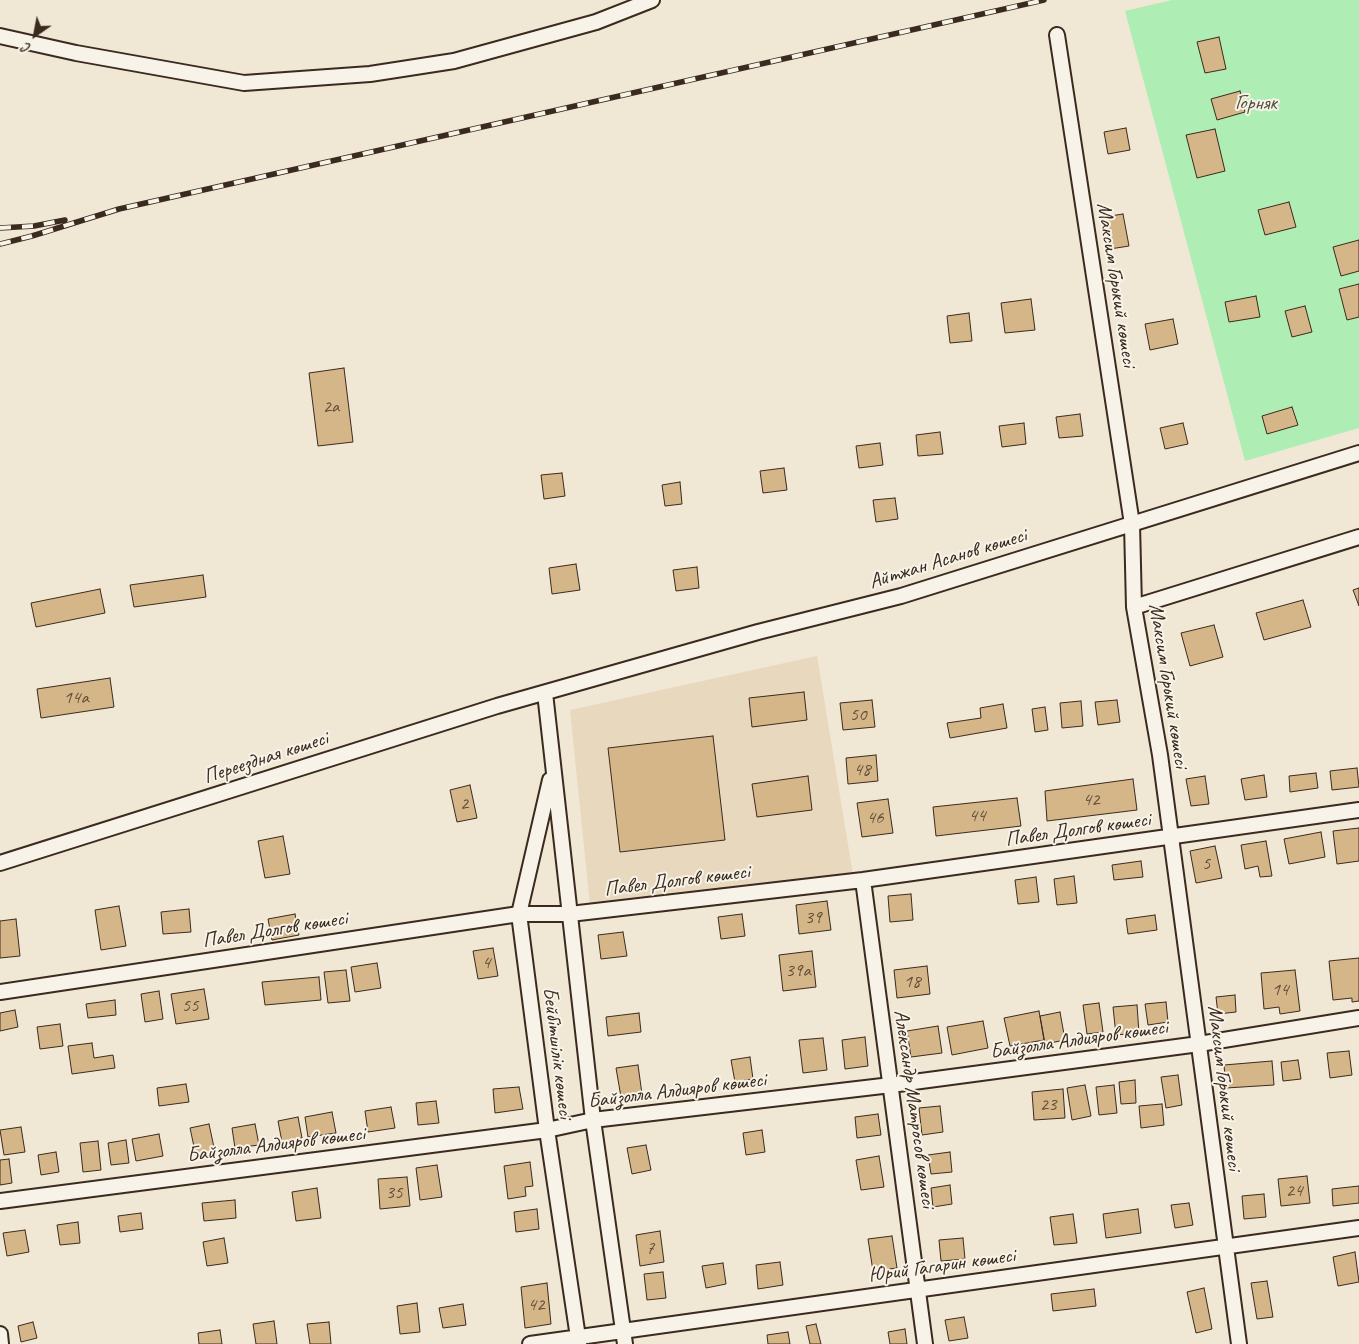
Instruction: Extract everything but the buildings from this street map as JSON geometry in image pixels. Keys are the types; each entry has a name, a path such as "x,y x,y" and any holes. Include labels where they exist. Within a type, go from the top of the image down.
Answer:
{"street":[{"path":"0,36 76,53 244,84 370,74 454,61 596,22 652,0"},
{"name":"Максим Горький көшесі","path":"1057,35 1132,524 1134,607 1160,755 1238,1344"},
{"name":"Айтжан Асанов көшесі","path":"545,693 758,632 902,596 1359,453"},
{"path":"1134,607 1359,537"},
{"name":"Бейбітшілік көшесі","path":"545,693 592,1120 624,1337"},
{"name":"Переездная көшесі","path":"0,863 478,712 545,693"},
{"name":"Бейбітшілік көшесі","path":"552,770 519,914 547,1130 578,1340"},
{"name":"Павел Долгов көшесі","path":"0,992 519,914 570,914 863,880 1359,810"},
{"name":"Александр Матросов көшесі","path":"863,880 925,1344"},
{"name":"Байзолла Алдияров көшесі","path":"0,1201 547,1130 592,1120 891,1085 1199,1044 1359,1018"},
{"name":"Юрий Гагарин көшесі","path":"530,1344 624,1337 918,1289 1359,1228"},
{"path":"0,1334 1,1344"}],"shaded area":[{"path":"817,656 853,875 590,905 570,710"}],"green space":[{"name":"Горняк","path":"1172,0 1359,0 1359,428 1245,461 1125,11"}],"railway":[{"path":"0,244 119,209 1044,0"},
{"path":"0,228 34,226 65,220"}]}
